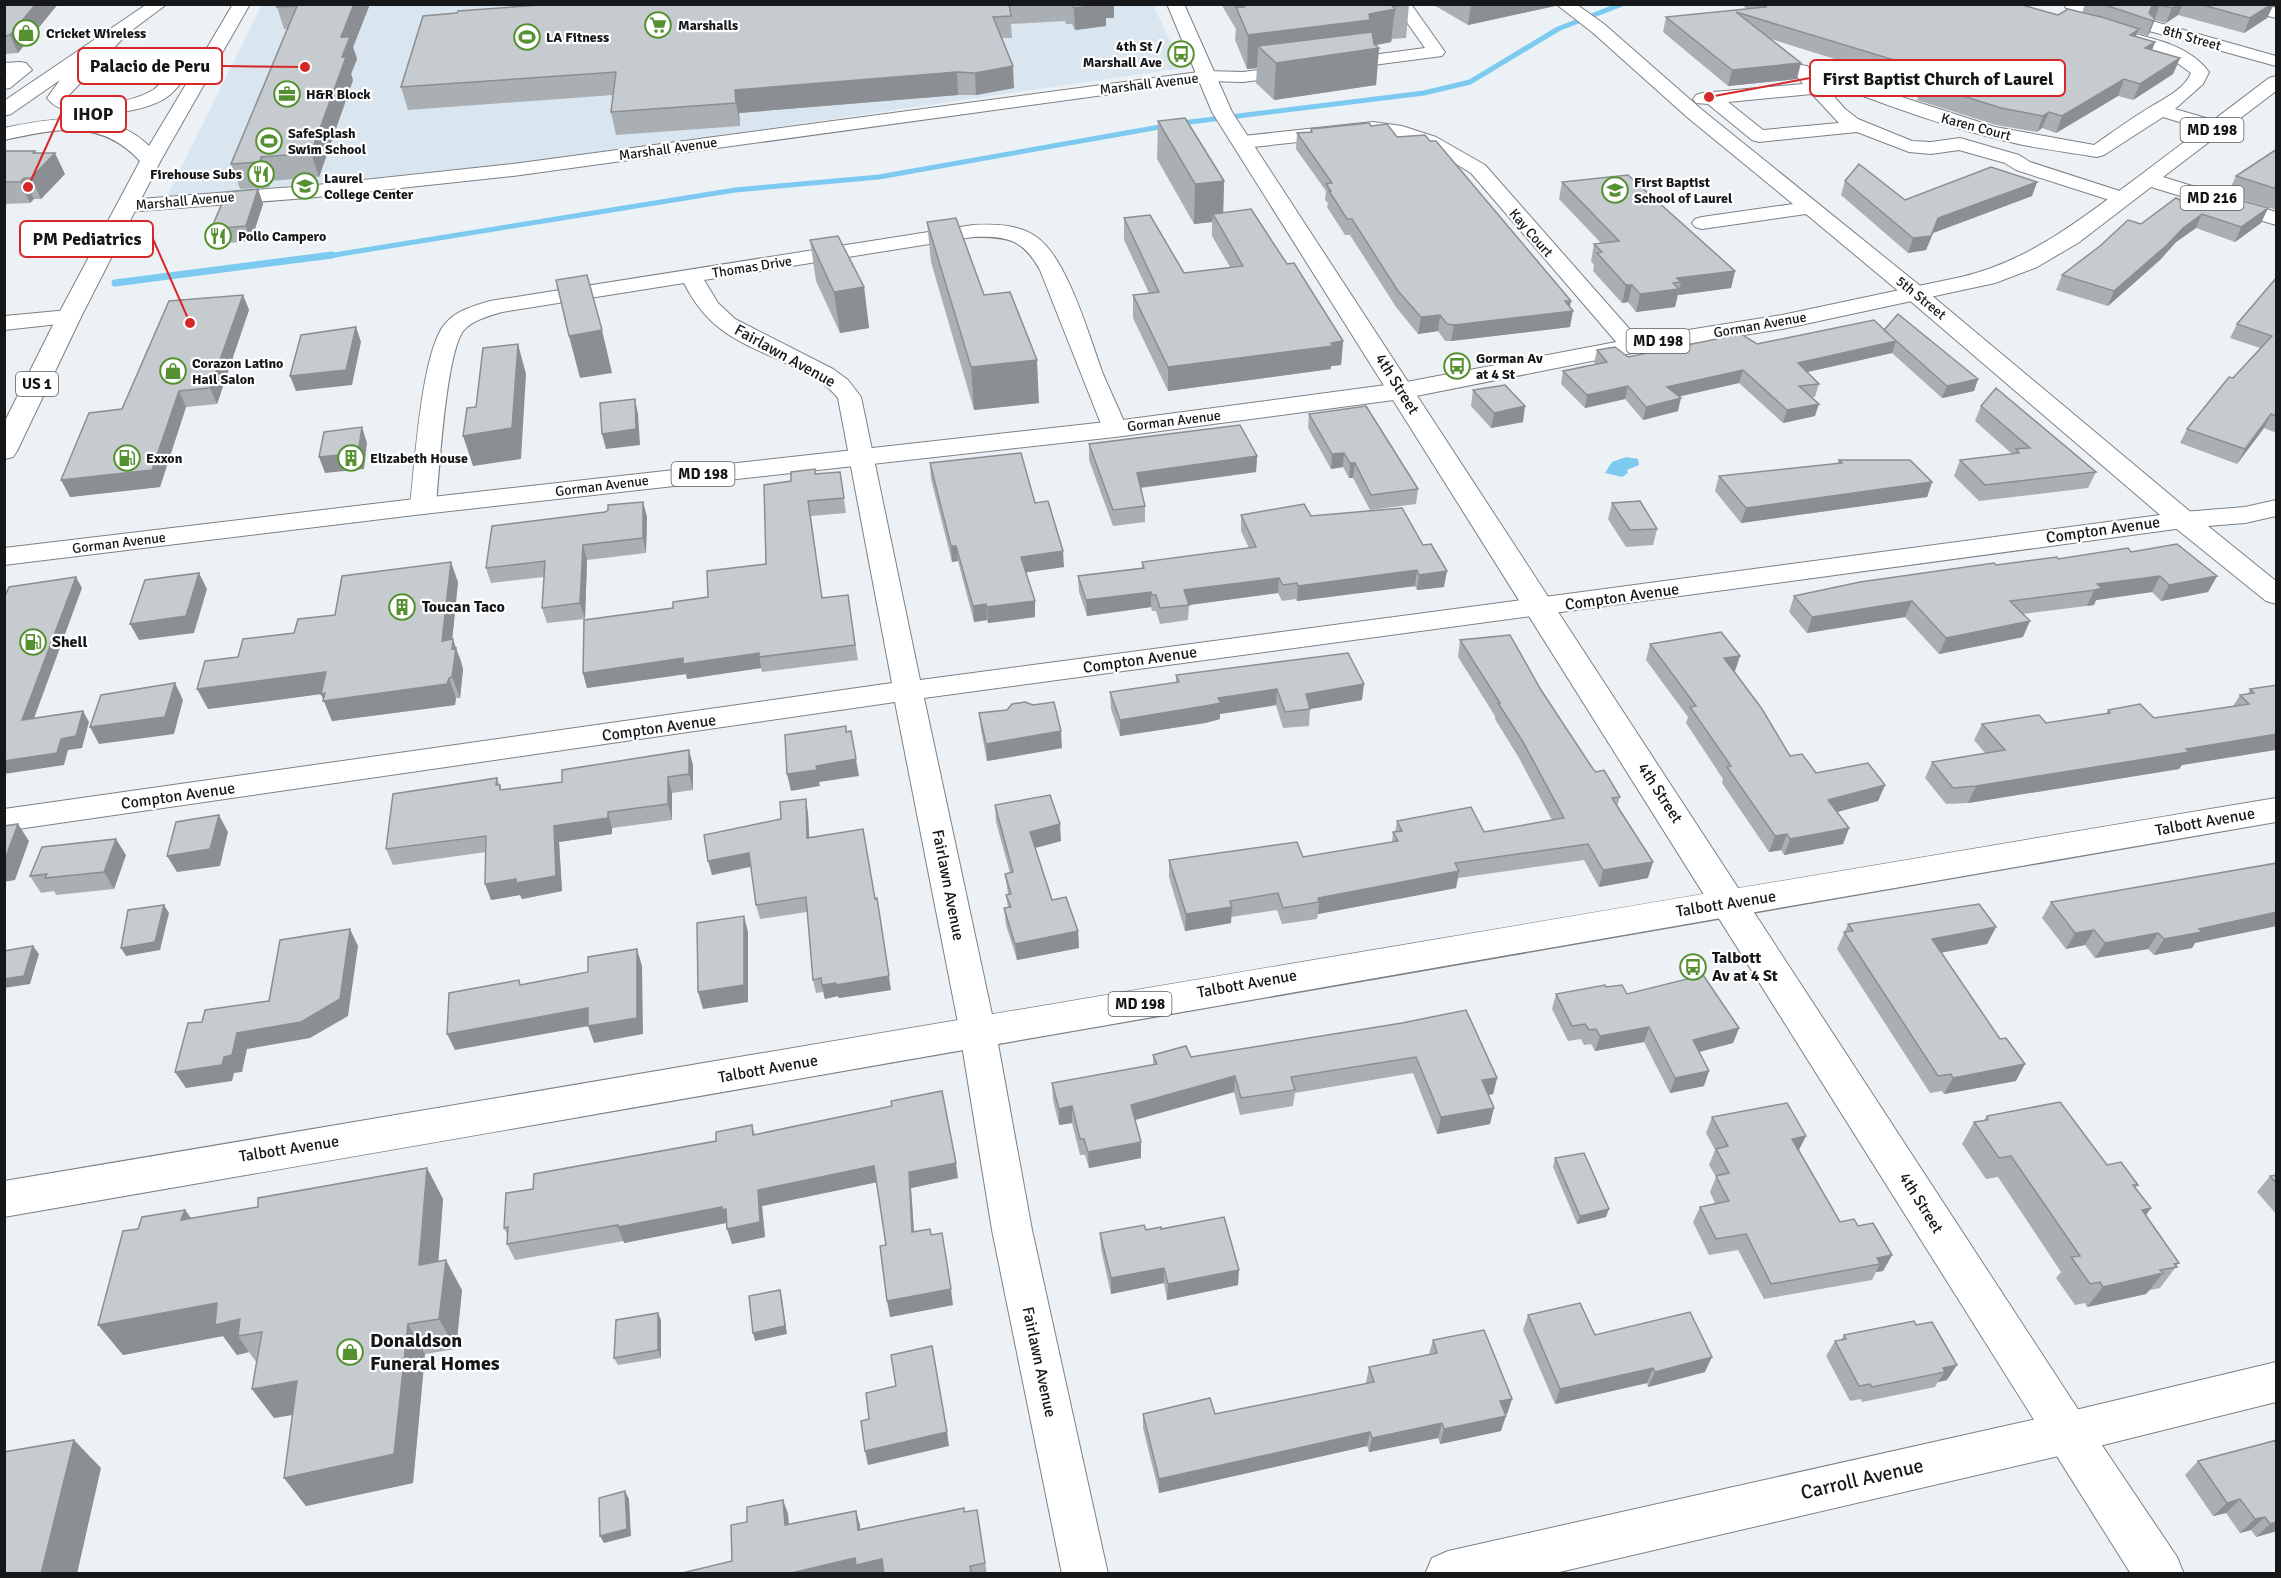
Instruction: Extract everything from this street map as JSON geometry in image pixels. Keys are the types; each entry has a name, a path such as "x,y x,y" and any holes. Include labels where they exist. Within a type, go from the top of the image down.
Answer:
{"main road":[{"path":"4,110 152,9 168,4"},
{"name":"US 1","path":"4,451 69,317 151,160 242,4"},
{"name":"4th Street","path":"1176,4 1206,76 1232,126 1731,903 2067,1433 2160,1574"},
{"path":"120,32 63,88 57,98 72,107 96,109 123,106 145,100 161,93 178,73 218,46"},
{"name":"Gorman Avenue","path":"4,557 423,506 1115,429 1401,391 1632,346 1782,322 1916,294 1987,278 2028,262 2070,238 2277,82"},
{"path":"4,134 56,126 105,129 132,141 151,160"},
{"name":"MD 216","path":"2147,179 2277,219"},
{"name":"5th Street","path":"1916,294 2183,520 2277,595"},
{"path":"4,323 69,317"},
{"name":"Talbott Avenue","path":"4,1199 978,1033 1304,974 2277,810"}],"street":[{"name":"Marshall Avenue","path":"127,206 307,192 513,170 1206,76 1243,77 1436,52 1402,4"},
{"name":"8th Street","path":"2072,4 2277,62"},
{"path":"2243,4 2277,14"},
{"name":"5th Street","path":"1569,8 1595,26 1808,208 1916,294"},
{"path":"2098,30 2166,50 2194,64 2200,72 2197,80 2174,102 2158,110"},
{"path":"4,68 20,67 23,70 4,84"},
{"path":"1801,70 1838,113 1851,123 1910,146 1931,148 1960,144 1990,152 2012,159 2023,166 2122,198"},
{"path":"1681,101 1815,88"},
{"name":"Karen Court","path":"1858,88 1942,119 1991,132 2097,151 2158,110"},
{"path":"4,90 28,94"},
{"path":"1712,98 1759,136 1862,126"},
{"path":"2158,110 2216,127"},
{"name":"Kay Court","path":"1232,126 1391,128 1419,137 1455,153 1478,169 1632,346"},
{"path":"1702,223 1808,208"},
{"name":"Thomas Drive","path":"423,506 441,361 448,336 460,321 498,306 973,231 1000,231 1016,235 1028,241 1042,254 1060,291 1115,429"},
{"name":"Fairlawn Avenue","path":"692,277 713,313 756,341 821,373 843,388 850,398 978,1033 1012,1230 1085,1574"},
{"name":"Compton Avenue","path":"4,820 908,691 2183,520 2245,515 2277,508"},
{"name":"Carroll Avenue","path":"1448,1574 2067,1433 2277,1382"}],"shaded area":[{"path":"262,5 1153,5 1183,68 558,159 167,196"}],"water":[{"path":"1626,457 1638,459 1639,465 1627,470 1628,473 1622,477 1605,473 1612,462"}],"building":[{"path":"4,4 36,4 10,35 4,36"},
{"path":"278,4 354,4 341,37 350,37 342,57 346,57 311,153 261,157 260,162 231,164 297,6 277,7"},
{"path":"553,4 1009,4 1011,16 993,17 1013,66 975,73 957,72 735,90 736,103 611,112 616,72 401,87 423,16"},
{"path":"1073,4 1105,4 1074,8"},
{"path":"1242,4 1409,5 1392,6 1395,9 1369,14 1370,20 1248,35 1236,7 1244,7"},
{"path":"1763,4 2019,4 2058,15 2068,9 2139,29 2130,35 2155,42 2145,48 2180,58 2140,84 2124,79 2062,116 2049,112 2043,116 2001,108 1922,83 1940,74 1736,12 1801,63 1732,70 1666,17 1766,7"},
{"path":"2102,4 2178,4 2172,8 2152,6 2149,13 2155,19 2153,21"},
{"path":"2199,4 2272,4 2250,18"},
{"path":"1372,32 1374,44 1379,48 1276,63 1258,46"},
{"path":"1185,118 1224,181 1195,184 1158,121"},
{"path":"1369,123 1371,126 1387,124 1397,137 1425,135 1430,141 1436,141 1571,301 1565,301 1573,311 1454,325 1447,324 1440,315 1421,317 1398,291 1352,219 1347,219 1326,184 1332,183 1297,133 1312,132 1311,129"},
{"path":"2277,149 2277,189 2236,176"},
{"path":"4,151 55,153 31,178 24,178 20,182 4,182"},
{"path":"1859,164 1905,200 1991,167 2037,182 1938,218 1931,236 1913,238 1845,181"},
{"path":"1628,175 1735,271 1677,278 1681,282 1673,283 1679,289 1640,294 1632,285 1626,285 1597,253 1602,252 1594,244 1619,241 1562,182"},
{"path":"258,189 246,226 211,229 227,192"},
{"path":"2215,193 2268,208 2241,227 2202,214 2183,228 2114,291 2062,275 2100,246 2128,220 2141,224 2176,198 2180,200 2186,195 2202,201"},
{"path":"1251,209 1287,264 1294,263 1343,341 1331,343 1333,346 1168,367 1133,295 1159,292 1124,218 1150,215 1184,273 1243,266 1213,214"},
{"path":"956,218 984,295 1010,292 1037,360 971,367 927,222"},
{"path":"838,236 864,287 834,292 810,240"},
{"path":"587,275 602,330 569,336 556,280"},
{"path":"2277,277 2277,416 2271,414 2245,449 2187,429 2229,377 2233,378 2272,336 2237,324"},
{"path":"243,295 210,388 179,391 152,470 61,480 89,413 122,409 169,301"},
{"path":"1898,314 1978,379 1947,386 1884,330"},
{"path":"1874,320 1896,341 1798,363 1819,384 1799,386 1819,404 1787,410 1743,370 1667,387 1681,398 1646,407 1628,386 1587,395 1563,371 1607,362 1597,350 1615,347 1628,357 1741,334 1757,344"},
{"path":"356,327 346,370 290,376 301,335"},
{"path":"518,344 512,428 463,436 467,408 476,407 483,348"},
{"path":"1505,385 1525,406 1494,413 1473,390"},
{"path":"1996,388 2096,472 1985,485 1960,460 2019,453 2016,449 2030,448 1981,406"},
{"path":"635,399 636,429 602,434 600,403"},
{"path":"1366,406 1418,489 1371,495 1355,463 1350,463 1344,453 1332,454 1309,414"},
{"path":"1240,425 1257,456 1137,473 1145,506 1113,510 1089,444"},
{"path":"362,427 358,453 319,457 324,432"},
{"path":"1021,453 1035,503 1048,501 1063,551 1021,557 1035,601 987,607 986,604 973,606 956,546 951,546 930,463"},
{"path":"1839,460 1910,460 1932,482 1746,508 1719,476 1842,463"},
{"path":"815,469 815,474 840,472 844,498 808,501 822,598 848,595 855,645 759,657 759,653 683,664 683,658 583,673 584,620 673,608 673,602 708,597 707,571 766,564 764,485 791,481 791,472"},
{"path":"1640,501 1657,529 1630,530 1612,503"},
{"path":"643,502 643,538 583,545 580,603 542,608 545,561 486,568 492,526 605,512 608,510 608,505"},
{"path":"1304,504 1311,516 1402,508 1423,545 1431,544 1447,571 1419,575 1417,570 1298,586 1297,583 1283,585 1279,578 1184,590 1189,605 1160,608 1156,595 1152,595 1151,592 1086,600 1078,576 1144,568 1142,562 1256,547 1241,515"},
{"path":"2177,544 2217,576 2169,585 2160,576 2097,584 2102,588 2095,590 2010,601 2030,621 1946,638 1912,601 1812,617 1794,596 1860,582 1994,563 1996,565 2057,557 2058,559 2128,548 2131,552"},
{"path":"451,562 442,641 453,639 452,649 456,648 452,677 449,678 447,684 323,701 325,693 321,694 326,672 197,689 205,661 238,657 243,639 294,633 298,619 335,615 342,576"},
{"path":"199,573 186,616 130,624 145,580"},
{"path":"76,577 22,720 83,711 76,736 61,739 57,753 4,761 4,598 9,587"},
{"path":"1721,632 1740,656 1724,658 1762,709 1790,756 1802,754 1816,773 1868,763 1885,785 1828,800 1849,828 1790,839 1787,834 1775,836 1727,767 1731,766 1690,707 1696,706 1650,644"},
{"path":"1510,635 1541,690 1593,769 1596,772 1604,770 1620,797 1612,798 1653,862 1603,870 1588,844 1455,863 1459,871 1318,898 1319,902 1283,908 1278,893 1230,901 1232,907 1186,914 1169,860 1297,842 1303,857 1398,841 1393,832 1402,831 1397,821 1471,807 1484,832 1564,818 1523,742 1460,640"},
{"path":"1348,653 1364,684 1306,694 1310,709 1285,712 1277,689 1218,698 1221,703 1120,720 1110,692 1179,682 1176,675"},
{"path":"175,683 165,717 90,727 101,695"},
{"path":"2277,685 2277,734 2186,749 2189,752 1953,788 1932,762 2005,750 1982,724 2039,715 2046,723 2110,713 2108,710 2140,704 2154,718 2249,704 2240,695 2254,693 2250,689"},
{"path":"1025,702 1033,705 1054,702 1061,731 986,744 979,713 1007,710 1012,704"},
{"path":"846,726 846,732 851,731 856,759 816,766 817,770 787,774 785,735"},
{"path":"689,750 689,774 668,777 668,804 608,812 608,818 554,826 556,876 516,883 516,879 485,884 486,836 386,849 393,794 497,778 496,785 500,785 500,790 562,782 562,770"},
{"path":"1050,795 1060,824 1030,832 1052,900 1066,897 1078,931 1015,944 1004,908 1011,907 1006,895 1011,894 1005,874 1013,872 995,805"},
{"path":"806,799 807,838 863,829 889,976 836,985 836,983 822,985 821,978 813,980 806,897 756,905 749,853 708,861 704,835 781,819 780,802"},
{"path":"219,815 210,849 167,856 176,822"},
{"path":"18,824 4,862 4,826"},
{"path":"116,839 104,872 45,878 47,874 30,876 42,847"},
{"path":"2277,863 2277,912 2199,929 2202,932 2164,939 2158,933 2105,943 2094,930 2075,933 2051,902"},
{"path":"1979,904 1996,927 1932,939 2000,1039 2006,1038 2025,1064 1953,1078 1951,1074 1938,1076 1844,932 1853,931 1848,924"},
{"path":"164,905 155,942 121,948 128,910"},
{"path":"744,916 744,985 698,992 697,923"},
{"path":"350,929 340,999 301,1022 237,1033 232,1055 224,1057 222,1065 175,1072 188,1023 202,1022 205,1010 269,1001 280,940"},
{"path":"33,946 24,976 4,979 4,951"},
{"path":"637,949 637,1018 588,1026 588,1008 447,1034 449,993 519,980 520,985 588,972 588,957"},
{"path":"1703,975 1739,1028 1693,1040 1709,1071 1675,1078 1649,1027 1600,1036 1596,1029 1589,1030 1585,1024 1572,1026 1556,994 1605,985 1606,987 1622,985 1627,994"},
{"path":"1466,1010 1497,1078 1482,1080 1494,1108 1441,1117 1416,1057 1291,1077 1295,1090 1241,1098 1235,1076 1131,1105 1141,1142 1088,1152 1084,1139 1080,1139 1072,1106 1059,1109 1052,1083 1157,1064 1153,1055 1186,1046 1191,1057 1402,1023"},
{"path":"942,1091 956,1163 909,1172 912,1232 930,1229 931,1235 942,1233 951,1289 887,1301 880,1246 886,1245 874,1166 758,1190 760,1222 727,1229 726,1209 722,1210 722,1207 618,1227 618,1225 507,1244 508,1227 504,1228 506,1193 533,1189 534,1174 716,1141 716,1132 752,1125 753,1135 892,1106 891,1101"},
{"path":"2060,1102 2107,1165 2121,1162 2138,1185 2133,1185 2151,1208 2142,1210 2179,1263 2174,1264 2177,1267 2160,1270 2163,1273 2103,1287 2100,1282 2090,1284 2071,1257 2080,1256 2011,1156 1999,1158 1974,1122 1988,1120 1987,1116"},
{"path":"1787,1103 1806,1136 1792,1139 1840,1222 1854,1219 1858,1226 1873,1223 1892,1255 1877,1258 1880,1264 1771,1284 1746,1234 1716,1239 1700,1207 1729,1201 1716,1176 1729,1173 1716,1149 1728,1146 1712,1117"},
{"path":"1584,1153 1609,1209 1580,1216 1555,1158"},
{"name":"Donaldson Funeral Homes","path":"427,1168 419,1265 446,1260 439,1319 408,1324 394,1454 284,1478 297,1381 252,1389 262,1332 238,1336 240,1319 215,1325 217,1303 98,1325 123,1231 138,1229 142,1217 185,1210 181,1220 258,1207 258,1198"},
{"path":"2277,1175 2277,1184 2270,1176"},
{"path":"1224,1217 1239,1270 1168,1284 1164,1268 1111,1278 1100,1233 1144,1225 1146,1230 1161,1227 1161,1229"},
{"path":"780,1290 785,1326 753,1333 749,1296"},
{"path":"1580,1303 1595,1335 1690,1312 1712,1357 1655,1372 1653,1368 1560,1389 1528,1315"},
{"path":"658,1313 658,1350 614,1358 616,1320"},
{"path":"1914,1321 1916,1325 1932,1322 1957,1365 1943,1368 1945,1372 1872,1387 1870,1384 1859,1386 1835,1341 1846,1339 1844,1335"},
{"path":"1484,1330 1512,1399 1500,1401 1506,1416 1444,1429 1442,1423 1372,1438 1370,1432 1159,1479 1143,1414 1210,1398 1215,1414 1374,1382 1369,1367 1437,1353 1433,1340"},
{"path":"932,1346 947,1432 865,1451 861,1421 869,1419 866,1393 896,1386 891,1355"},
{"path":"74,1440 41,1574 4,1574 4,1452"},
{"path":"2277,1440 2277,1522 2270,1524 2265,1517 2255,1519 2240,1499 2227,1503 2198,1461"},
{"path":"625,1491 627,1529 600,1536 599,1498"},
{"path":"783,1500 785,1525 856,1511 858,1530 964,1508 964,1512 977,1510 985,1563 970,1566 971,1572 961,1574 884,1574 882,1559 856,1565 855,1558 787,1574 678,1574 732,1561 731,1525 747,1522 747,1507"}],"waterway":[{"path":"322,257 735,190 879,177 1182,123 1424,93 1470,82 1558,29 1622,4"},
{"path":"115,283 332,255"}],"place":[{"name":"Marshalls","path":"658,25"},
{"name":"Cricket Wireless","path":"26,33"},
{"name":"LA Fitness","path":"527,37"},
{"name":"4th St / Marshall Ave","path":"1181,54"},
{"name":"Palacio de Peru","path":"305,67"},
{"name":"H&R Block","path":"287,94"},
{"name":"First Baptist Church of Laurel","path":"1709,97"},
{"name":"SafeSplash Swim School","path":"269,141"},
{"name":"Firehouse Subs","path":"261,174"},
{"name":"Laurel College Center","path":"305,186"},
{"name":"IHOP","path":"28,187"},
{"name":"First Baptist School of Laurel","path":"1615,190"},
{"name":"Pollo Campero","path":"218,236"},
{"name":"PM Pediatrics","path":"190,323"},
{"name":"Gorman Av at 4 St","path":"1457,366"},
{"name":"Corazon Latino Hail Salon","path":"173,371"},
{"name":"Exxon","path":"127,458"},
{"name":"Elizabeth House","path":"351,458"},
{"name":"Toucan Taco","path":"402,607"},
{"name":"Shell","path":"33,642"},
{"name":"Talbott Av at 4 St","path":"1693,967"},
{"name":"Donaldson Funeral Homes","path":"350,1352"}]}
